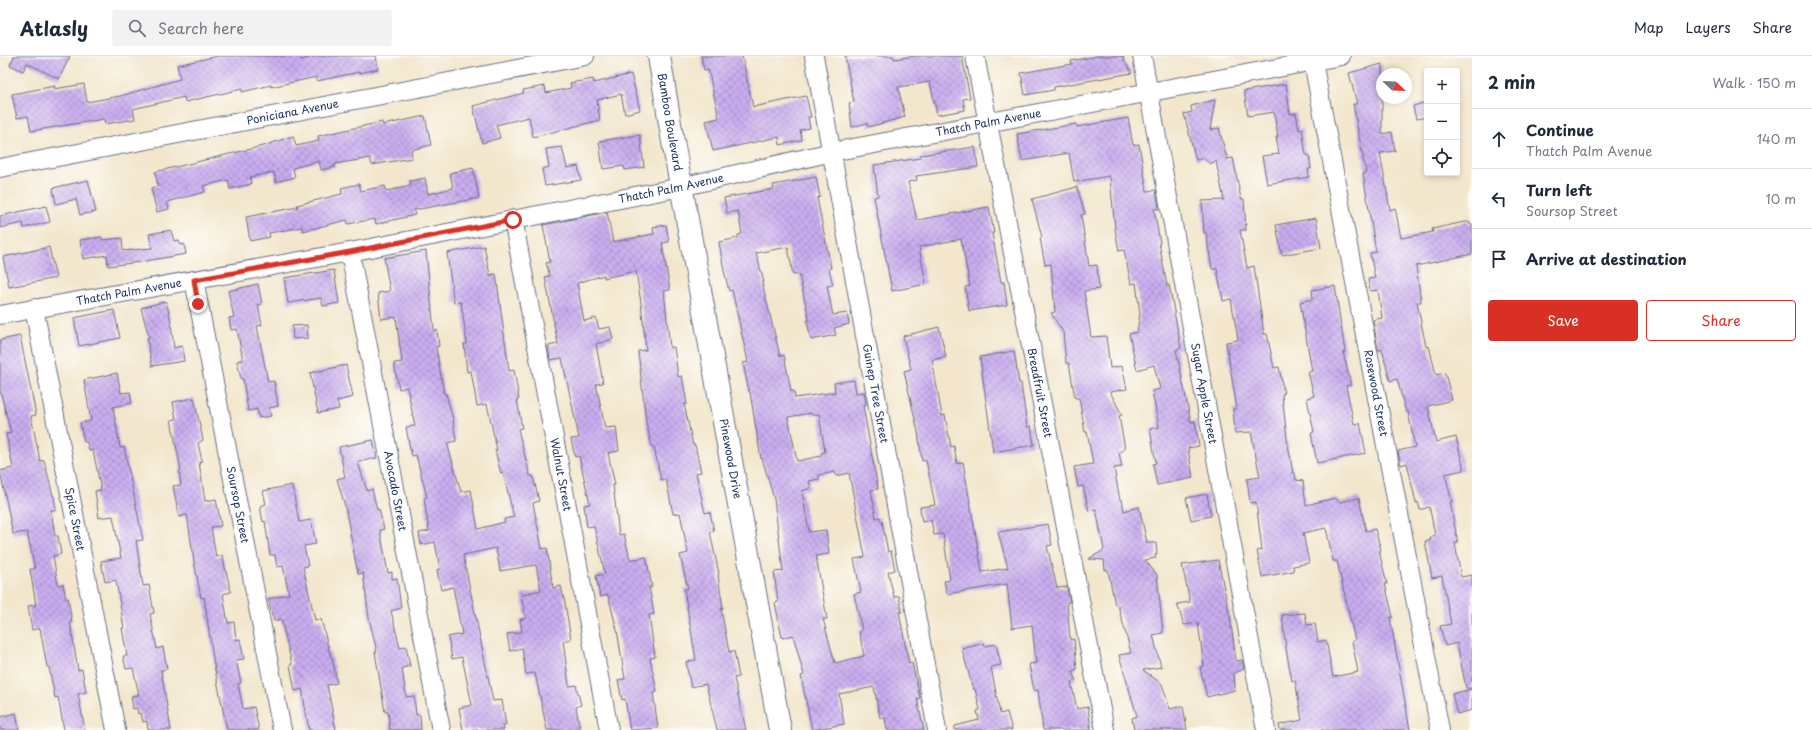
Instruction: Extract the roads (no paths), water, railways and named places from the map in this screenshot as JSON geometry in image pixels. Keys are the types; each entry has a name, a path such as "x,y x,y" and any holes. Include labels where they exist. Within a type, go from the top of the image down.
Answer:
{"main road":[{"name":"Bamboo Boulevard","path":"659,56 681,187"},
{"name":"Pinewood Drive","path":"681,187 780,730"}],"street":[{"name":"Poniciana Avenue","path":"0,168 585,56"},
{"name":"Guinep Tree Street","path":"814,56 937,730"},
{"name":"Breadfruit Street","path":"975,56 1105,730"},
{"name":"Sugar Apple Street","path":"1142,56 1266,730"},
{"name":"Thatch Palm Avenue","path":"0,315 350,252 681,187 832,152 1127,97 1149,91 1313,59 1341,56"},
{"name":"Rosewood Street","path":"1313,59 1440,730"},
{"name":"Walnut Street","path":"513,220 609,730"},
{"name":"Avocado Street","path":"350,252 441,730"},
{"name":"Soursop Street","path":"194,280 282,730"},
{"name":"Spice Street","path":"34,308 116,730"}]}
